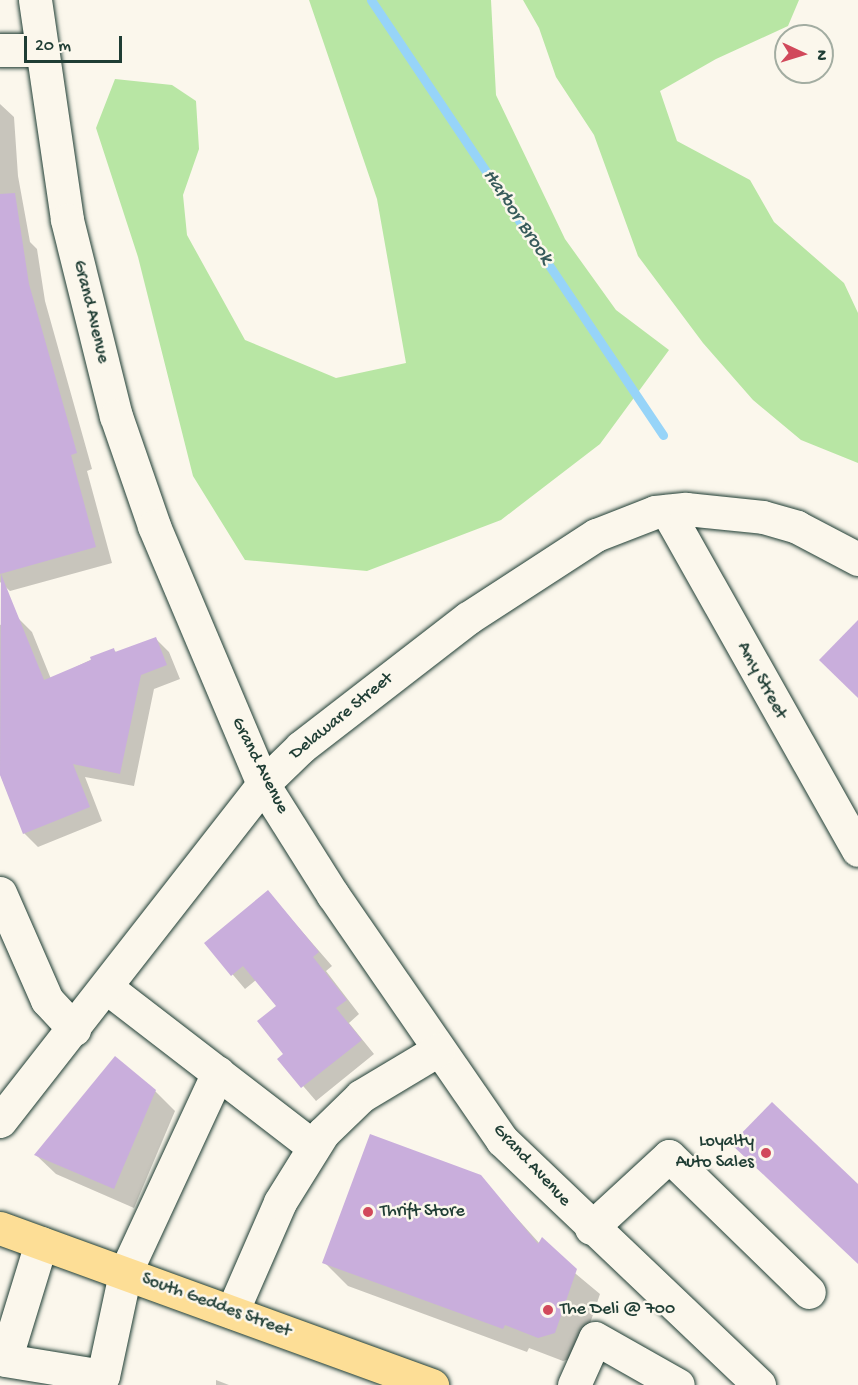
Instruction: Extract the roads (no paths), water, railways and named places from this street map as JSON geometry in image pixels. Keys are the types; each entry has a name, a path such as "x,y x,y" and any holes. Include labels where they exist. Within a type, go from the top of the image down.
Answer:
{"main road":[{"name":"South Geddes Street","path":"0,1228 417,1382"}],"street":[{"name":"Grand Avenue","path":"35,0 67,220 116,416 154,526 263,784 333,895 501,1140 591,1228 754,1379 779,1385"},
{"path":"0,50 41,50"},
{"name":"Amy Street","path":"667,511 858,850"},
{"name":"Delaware Street","path":"0,1121 263,784 301,747 468,618 596,535 655,512 764,517 797,527 858,559"},
{"path":"0,893 47,1000 74,1029"},
{"path":"106,987 314,1147"},
{"path":"232,1312 280,1203 314,1147 361,1096 438,1050"},
{"path":"41,1243 5,1360 103,1376 125,1273 218,1073"},
{"path":"591,1228 669,1156 808,1292"},
{"path":"574,1385 596,1338 678,1385"}],"waterway":[{"name":"Harbor Brook","path":"371,0 663,435"}],"place":[{"name":"Loyalty Auto Sales","path":"766,1153"},
{"name":"Thrift Store","path":"368,1212"},
{"name":"The Deli @ 700","path":"548,1310"}]}
